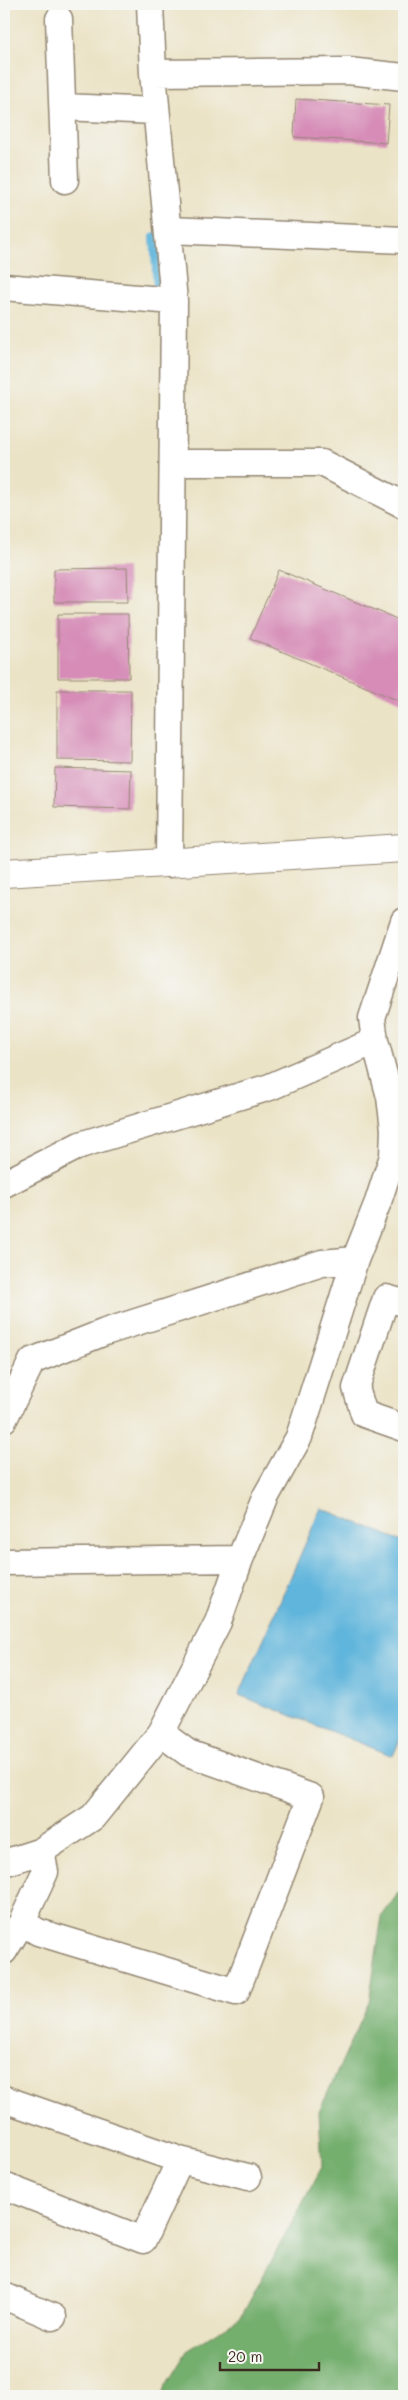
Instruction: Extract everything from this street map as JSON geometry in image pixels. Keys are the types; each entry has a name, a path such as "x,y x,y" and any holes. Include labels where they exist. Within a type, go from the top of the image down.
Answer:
{"street":[{"path":"150,4 152,73 169,230 174,301 169,864"},
{"path":"59,19 65,180"},
{"path":"152,73 348,71 404,77"},
{"path":"62,107 156,111"},
{"path":"169,230 404,240"},
{"path":"4,287 174,301"},
{"path":"173,463 322,463 404,506"},
{"path":"4,872 169,864 404,848"},
{"path":"4,1863 41,1850 93,1817 161,1733 218,1622 240,1559 266,1496 299,1437 355,1260 378,1202 393,1156 399,1130 375,1041 372,1018 404,922"},
{"path":"4,1184 80,1145 270,1087 375,1041"},
{"path":"4,1420 32,1361 105,1332 322,1263 355,1260"},
{"path":"404,1303 386,1298 356,1388 364,1414 404,1428"},
{"path":"4,1562 240,1559"},
{"path":"22,1922 38,1932 236,1992 311,1797 188,1753 161,1733"},
{"path":"4,1952 22,1922 45,1872 41,1850"},
{"path":"4,2099 180,2160 248,2177"},
{"path":"4,2186 142,2240 180,2160"},
{"path":"4,2296 53,2317"}],"green space":[{"path":"404,1885 404,2396 163,2396 166,2385 187,2351 241,2317 322,2167 319,2112 369,2002 382,1916"}],"water":[{"path":"321,1508 404,1542 404,1730 393,1756 239,1695"}],"building":[{"path":"296,99 389,105 386,143 294,137"},
{"path":"127,568 128,602 54,602 54,569"},
{"path":"279,570 404,622 404,703 250,638"},
{"path":"58,614 128,614 129,678 58,678"},
{"path":"57,690 131,690 130,761 57,760"},
{"path":"55,768 131,770 130,809 54,807"}],"waterway":[{"path":"155,237 158,286"}]}
